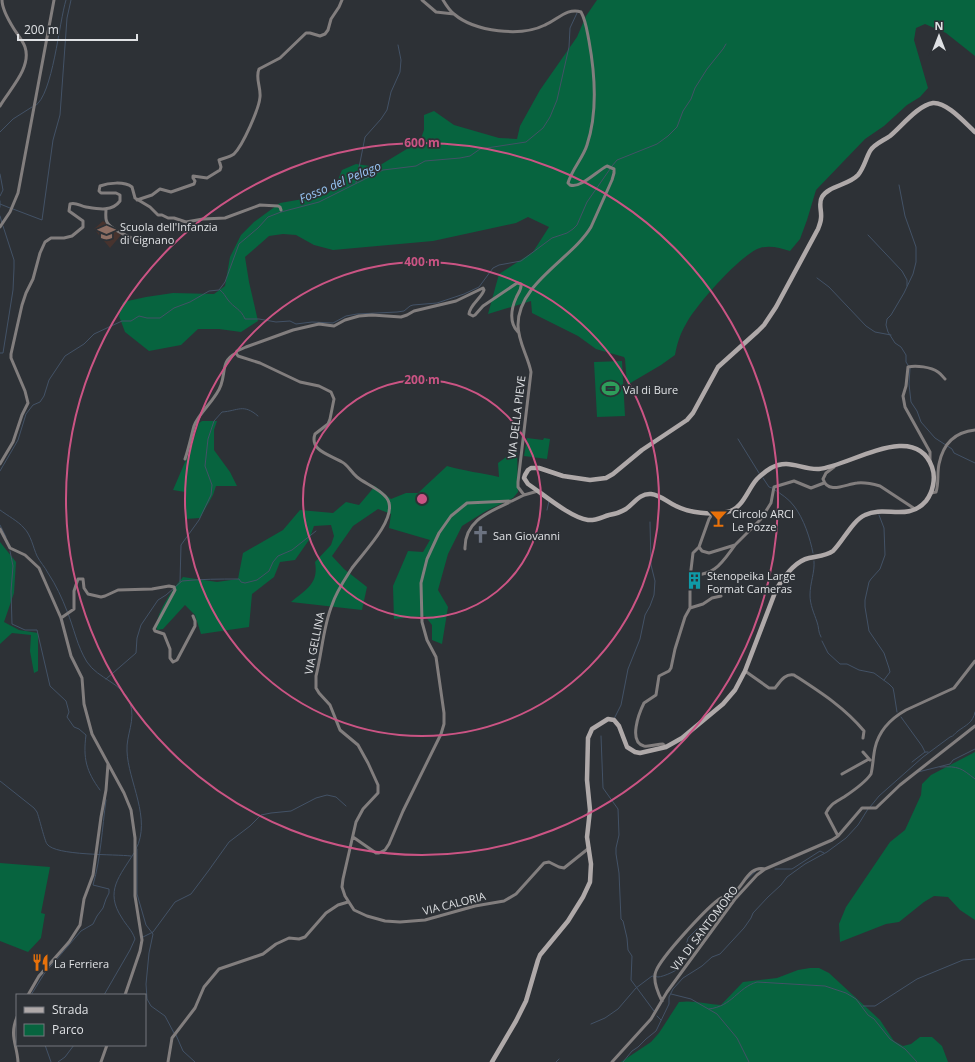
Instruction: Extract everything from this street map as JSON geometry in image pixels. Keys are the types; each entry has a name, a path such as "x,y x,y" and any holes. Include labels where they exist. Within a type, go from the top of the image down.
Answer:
{"main road":[{"path":"492,1062 526,1001 540,954 568,921 587,890 591,874 587,837 590,810 586,768 588,738 592,730 603,721 612,719 619,726 625,743 630,750 640,753 666,747 682,738 731,696 745,671 776,590 792,569 804,560 829,554 857,520 866,514 878,512 901,513 921,506 931,493 934,483 932,468 926,456 912,447 896,445 835,466 818,469 779,464 757,479 743,501 733,510 727,512 713,513 690,511 675,506 657,495 650,494 640,496 622,511 590,520 573,515 538,491 528,484 524,478 525,475 528,470 532,468 539,468 563,476 579,479 590,480 606,478 642,450 687,420 693,413 718,367 764,326 776,307 818,229 821,217 821,197 828,191 849,182 859,174 873,146 889,137 922,107 933,103 944,106 975,132"}],"street":[{"path":"0,106 12,90 26,62 26,48 11,24 2,0"},
{"path":"0,227 10,212 18,192 54,0"},
{"path":"137,200 152,195 160,189 166,192 171,192 194,184 195,181 193,176 206,178 220,170 219,160 234,154 253,121 260,97 258,79 259,69 280,58 306,33 320,36 325,34 342,0"},
{"path":"422,0 436,12 454,14"},
{"name":"VIA DELLA PIEVE","path":"443,0 454,14 481,28 508,32 540,28 570,11 576,10 581,12 587,31 594,74 593,122 587,147 574,169 568,183 574,187 607,166 614,169 607,192 587,234 539,281 524,302 519,316 518,332 530,365 531,372 518,482 518,487 524,495"},
{"path":"0,464 13,442 22,415 28,406 28,398 12,358 12,348 22,305 33,279 42,249 48,240 51,238 69,237 83,227 83,221 69,211 70,204 74,203 86,207 106,209 114,207 121,198 119,194 101,193 99,190 100,186 121,183 128,184 132,187 134,197 150,207 158,215 163,215 167,218 174,218 186,222 203,219 225,218 260,205 278,206 281,210"},
{"path":"106,209 106,219 108,224 118,232 146,244"},
{"path":"185,459 197,420 217,395 227,359 237,351 246,347 293,330 319,324 334,326 359,316 372,315 401,317 414,311 456,301 483,288 483,294 470,310 469,314 472,316 475,315 483,306 517,283 521,284 521,287 512,309 512,316 513,325 518,332"},
{"name":"VIA GELLINA","path":"236,353 238,356 260,363 292,379 319,386 331,392 334,399 330,419 328,424 315,434 315,444 322,453 343,463 361,480 382,493 389,501 390,507 388,515 380,532 352,568 332,603 316,676 316,688 330,705 340,730 358,745 378,785 378,793 363,810 356,822 353,837"},
{"path":"930,462 930,452 905,407 902,396 906,386 906,372 908,367 913,366 938,372 945,379"},
{"path":"931,493 936,492 939,464 942,453 950,441 964,432 975,430"},
{"path":"824,483 823,477 835,466"},
{"path":"690,574 698,576 703,575 720,566 735,545 761,519 771,503 774,488 791,481 811,488 824,483 836,489 858,483 880,486 915,509"},
{"path":"465,549 467,534 474,523 484,515 524,495 538,491"},
{"path":"168,1062 172,1038 195,1008 204,987 219,969 263,954 276,944 289,938 299,939 306,937 326,913 338,905 348,902 342,887 353,837 376,853 379,854 385,850 442,734 444,724 444,713 436,657 427,640 422,622 421,583 427,559 439,533 451,516 467,503 512,501"},
{"path":"666,747 663,744 646,747 638,743 635,738 636,733 644,703 656,695 659,676 670,671 685,617 690,608 690,574 693,552 698,547 709,519 713,513"},
{"path":"0,529 10,548 25,555 39,568 62,618 70,652 82,678 84,704 92,734 128,802 133,818 135,831 135,896 142,940 140,951 125,994"},
{"path":"698,547 702,551 709,553 735,545"},
{"path":"62,618 72,612 74,607 74,587 78,579 81,578 83,579 86,592 88,594 101,597 118,590 152,589 169,586 174,587 175,590 154,629 155,631 164,634 170,649 170,658 173,662 177,660 195,626 196,621 193,616"},
{"path":"690,608 703,604 712,598 721,596"},
{"path":"838,836 826,815 827,810 834,802 844,797 868,778 872,769 878,738 885,726 898,714 954,688 975,661"},
{"path":"745,671 769,688 775,688 786,676 790,674 794,675 833,700 853,718 864,731 863,738"},
{"name":"VIA DI SANTOMORO","path":"612,1062 651,1018 735,899 757,875 765,869 838,836 860,810 866,808 877,808 900,785 975,726"},
{"path":"862,752 869,759 873,760"},
{"path":"842,774 869,759"},
{"path":"29,994 39,976 69,942 80,925 84,899 93,875 106,790 108,764"},
{"name":"VIA CALORIA","path":"348,902 354,910 367,916 385,921 400,922 425,920 475,906 508,899 516,894 544,863 549,862 564,868 589,848"},
{"name":"VIA DI SANTOMORO","path":"662,1001 655,981 656,972 666,955 702,915 717,901 734,892 755,870 760,868 765,869"},
{"path":"16,1019 13,1026 14,1044 18,1056 18,1062"},
{"path":"101,1062 107,1046"}],"shaded area":[{"name":"Scuola dell'Infanzia di Cignano","path":"103,221 121,235 110,248 94,229"}],"green space":[{"path":"597,0 975,0 975,56 946,33 925,24 916,28 914,40 928,88 920,97 907,105 884,126 865,139 816,190 800,239 790,251 775,247 764,247 752,252 742,259 709,293 691,316 680,335 675,355 627,385 624,357 596,349 578,336 532,313 531,301 488,314 499,274 533,252 549,227 528,217 516,223 433,241 333,250 314,245 296,235 283,234 269,236 245,257 258,321 241,332 219,329 198,329 181,345 149,351 125,332 119,316 123,302 173,293 214,294 225,286 230,257 241,235 254,222 280,203 326,195 335,187 342,170 356,164 377,167 420,141 424,130 424,115 434,111 454,125 499,138 517,139 520,126 540,90 577,37 586,16"},
{"name":"Val di Bure","path":"622,361 625,416 597,417 594,362"},
{"path":"202,421 217,421 214,430 214,450 230,472 237,486 216,486 213,495 200,518 186,519 185,492 173,490 191,448 199,423"},
{"path":"527,438 543,440 544,438 550,439 547,459 524,456"},
{"path":"517,449 518,492 513,498 486,511 462,526 448,554 438,590 448,607 442,644 432,640 432,625 425,616 394,619 393,586 408,551 423,552 430,540 389,528 391,514 378,509 353,526 332,556 344,569 367,587 362,610 291,602 313,581 316,570 315,562 331,545 334,536 331,525 314,526 309,540 295,560 280,562 274,577 252,594 249,627 201,634 195,615 185,605 163,629 157,630 158,618 161,610 183,577 217,582 238,579 243,553 283,530 300,510 333,513 346,502 359,505 375,486 391,499 406,493 418,493 447,466 499,477 498,463"},
{"path":"0,542 16,562 14,593 4,622 19,630 38,633 38,671 34,673 30,651 31,635 12,633 0,644"},
{"path":"975,752 975,920 960,910 948,897 934,896 899,922 886,924 840,942 839,924 846,907 890,842 905,830 921,795 922,784 931,775"},
{"path":"0,863 50,867 41,913 45,914 41,938 28,952 0,941"},
{"path":"819,968 829,973 880,1020 894,1041 903,1046 911,1044 920,1037 932,1037 942,1046 948,1062 621,1062 651,1042 659,1033 679,1002 721,1005 743,982 777,978 798,970"}],"waterway":[{"path":"35,106 41,99 51,73 66,0"},
{"path":"13,209 42,220 53,140 60,115 67,18 71,0"},
{"name":"Fosso del Pelago","path":"0,471 18,440 26,414 33,405 40,402 44,396 49,380 65,356 84,344 94,334 122,321 131,321 139,316 147,318 160,318 174,308 190,302 209,291 219,290 225,282 239,244 258,228 268,217 319,202 383,170 416,166 425,161 460,158 470,156 480,149 526,142 543,128 550,117 557,100 569,47 570,28 577,13"},
{"path":"612,166 617,160 657,144 677,127 683,111 691,99 695,88 726,44"},
{"path":"356,183 365,137 387,110 391,92 400,72 401,60 398,45"},
{"path":"0,132 13,119 32,107"},
{"path":"220,290 230,303 242,313 245,319 259,319 276,322 290,321 296,324 312,322 333,323 346,316 397,312 404,311 413,305 437,303 464,294 479,287 493,268 499,265 521,261 552,238 567,233 573,229 577,225 587,202 610,169"},
{"path":"0,174 3,190 0,196"},
{"path":"899,185 905,216 916,247 916,262 913,274 904,293 887,319 886,325 888,332 895,343 901,347 906,355 906,362 910,368 909,384 911,402 917,411 921,422 935,438 952,449 954,453 975,463"},
{"path":"0,201 0,207"},
{"path":"0,204 10,208"},
{"path":"0,216 2,223"},
{"path":"0,353 3,353 13,290 14,268 14,260 3,226"},
{"path":"868,235 902,271 907,280 907,286"},
{"path":"817,278 829,287 866,326 875,332 891,335"},
{"path":"180,582 181,545 199,520 211,495 212,485 205,466 208,439 214,421 222,412 240,409 248,410 258,416"},
{"path":"738,439 759,473"},
{"path":"763,478 769,487 772,488"},
{"path":"775,490 790,501 798,511 806,529 813,553"},
{"path":"547,510 549,501"},
{"path":"0,510 19,523 28,534 37,556 61,596 87,662 97,673 122,691 127,696 130,703 132,715 127,745 128,763 138,800 141,825 140,837 136,849"},
{"path":"879,515 884,528 885,555 880,569 869,582 865,607 869,631 884,653 889,668 890,672 884,680"},
{"path":"614,719 621,705 628,669 640,639 645,615 654,595 655,581 651,565 650,522"},
{"path":"0,525 6,537"},
{"path":"106,679 136,653 137,638 141,625 158,600 182,581 203,579 239,579 241,582 245,583 257,580 269,571 273,562 278,556 292,550 316,531"},
{"path":"10,551 13,566 11,591 12,624 25,630 37,630 50,686 66,701 69,712 67,717 74,727 86,735 85,758 91,777 100,790"},
{"path":"814,561 810,599 821,637"},
{"path":"822,641 828,653 840,664 847,664 859,670 874,673 889,684 893,688 897,712"},
{"path":"870,807 879,796 923,757 969,723 973,719 975,712"},
{"path":"901,717 925,752"},
{"path":"601,736 603,788 618,809 619,835 616,854 619,873 621,919 623,921 627,938 628,950 632,956 631,980 654,1011"},
{"path":"918,772 950,764 953,760 975,749"},
{"path":"912,762 925,752 928,752"},
{"path":"940,767 959,768 975,779"},
{"path":"0,781 34,808 37,812 46,842 52,848 73,853 131,856"},
{"path":"143,937 153,932 175,902 191,894 229,842 250,826 261,815 291,811 316,798 327,795 336,797 346,806"},
{"path":"32,994 44,974 81,931 93,924 103,908 109,893 109,889 93,885 100,853 105,798"},
{"path":"623,1062 632,1051 656,1031 669,1004 669,997 673,989 683,978 702,966 712,957 720,954 744,928 753,913 787,877 805,864 827,852 846,838 858,825 868,809"},
{"path":"137,849 137,894 146,925 153,934 149,953 146,984 147,999 151,1006 165,1016 174,1033"},
{"path":"775,869 792,869 820,851 824,853"},
{"path":"105,994 135,939 114,900 116,884 134,853"},
{"path":"746,880 757,870"},
{"path":"726,899 731,895"},
{"path":"686,946 688,938 702,924 710,912"},
{"path":"863,1006 875,1006 917,979 963,960 975,959"},
{"path":"591,1024 605,1018 618,1009 636,988 652,976 660,977 668,974 683,964"},
{"path":"709,1009 724,1004 744,988 757,982 825,986 846,993 856,999 868,1015 874,1019 890,1039 905,1049 917,1062"},
{"path":"671,994 691,999 717,1014 737,1038 749,1062"},
{"path":"657,1016 661,1020"},
{"path":"176,1035 183,1051 195,1062"},
{"path":"45,1046 51,1062"},
{"path":"58,1062 65,1057 73,1046"},
{"path":"556,1062 559,1059"}],"place":[{"name":"Scuola dell'Infanzia di Cignano","path":"107,232"},
{"name":"Val di Bure","path":"610,389"},
{"name":"Circolo ARCI Le Pozze","path":"719,519"},
{"name":"San Giovanni","path":"480,535"},
{"name":"Stenopeika Large Format Cameras","path":"694,581"},
{"name":"La Ferriera","path":"41,963"}]}
